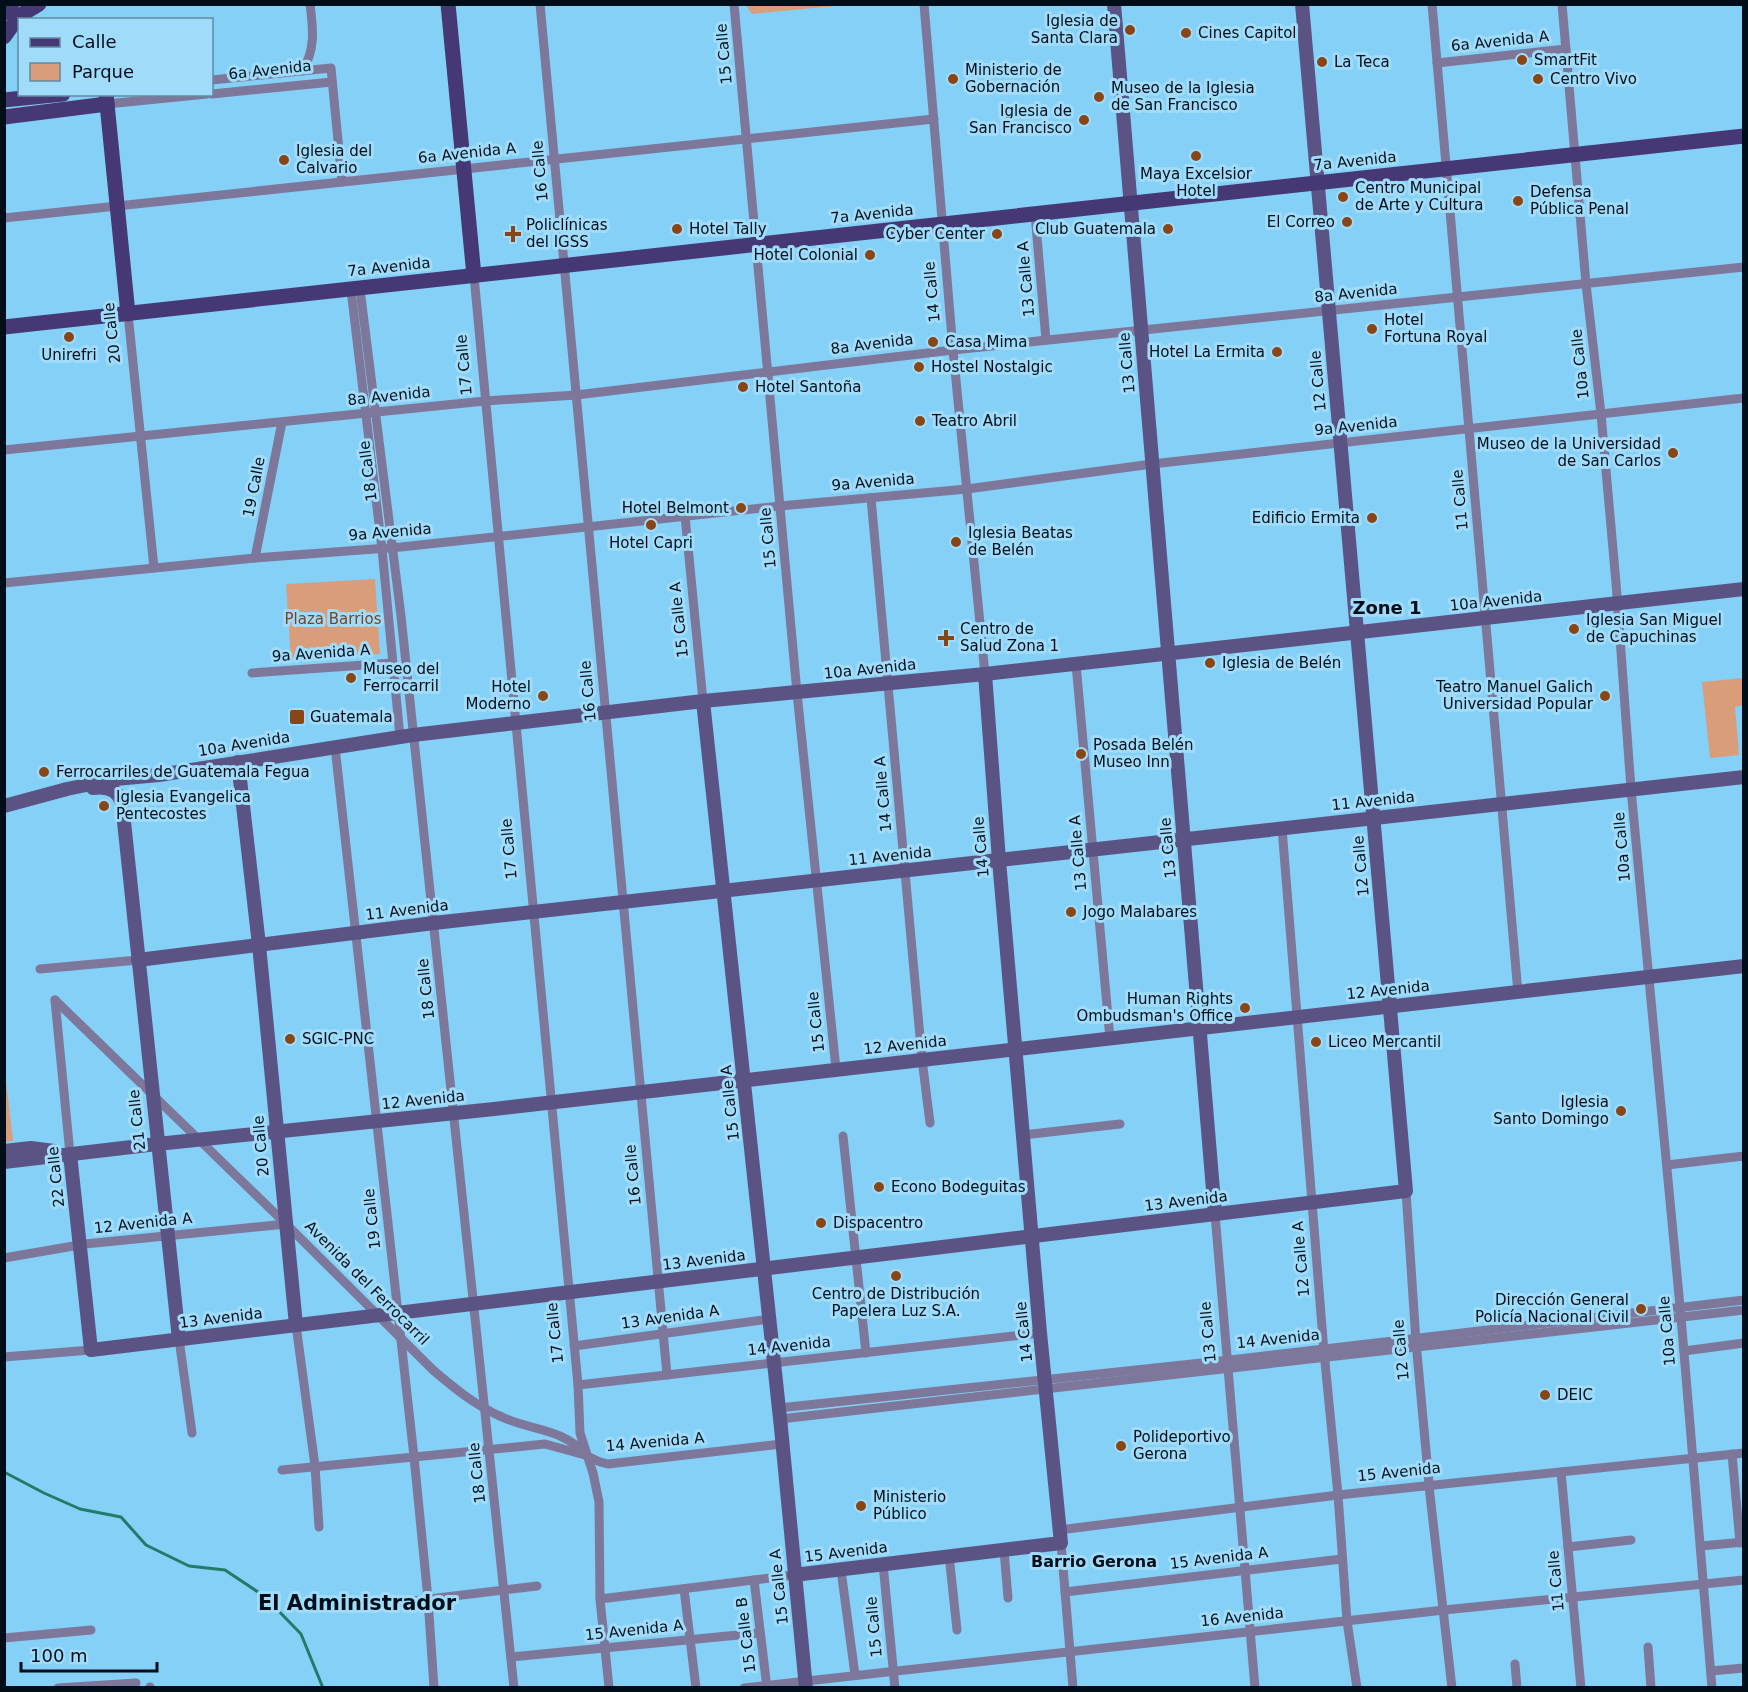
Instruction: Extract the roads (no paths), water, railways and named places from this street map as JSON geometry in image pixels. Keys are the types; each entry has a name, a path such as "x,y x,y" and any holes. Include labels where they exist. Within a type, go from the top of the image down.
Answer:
{"main road":[{"path":"4,13 12,4"},
{"name":"17 Calle","path":"448,4 474,276"},
{"path":"18,18 35,6"},
{"path":"4,37 18,19"},
{"path":"6,99 40,96"},
{"path":"4,117 107,99"},
{"name":"20 Calle","path":"107,99 128,314"},
{"name":"7a Avenida","path":"4,327 1743,136"}],"street":[{"path":"302,71 309,58 313,42 310,4"},
{"name":"16 Calle","path":"540,4 667,1375"},
{"name":"15 Calle","path":"734,4 797,693 836,1069"},
{"name":"14 Calle","path":"924,4 1073,1688"},
{"name":"13 Calle","path":"1114,4 1255,1688"},
{"name":"12 Calle","path":"1302,4 1406,1191 1429,1486 1452,1688"},
{"name":"11 Calle","path":"1432,4 1518,993"},
{"name":"10a Calle","path":"1562,4 1586,284 1601,414 1631,789 1681,1312 1713,1688"},
{"name":"6a Avenida A","path":"1437,63 1566,49"},
{"name":"6a Avenida","path":"213,80 331,68 332,82 213,94"},
{"path":"332,82 342,182"},
{"path":"107,99 167,96"},
{"name":"6a Avenida A","path":"4,218 934,119"},
{"name":"13 Calle A","path":"1035,214 1046,340"},
{"name":"8a Avenida","path":"4,450 486,401 576,395 953,350 1743,267"},
{"name":"17 Calle","path":"474,276 578,1385 580,1433 599,1502 600,1599 609,1688"},
{"name":"18 Calle","path":"356,289 376,412 387,548 407,736 434,923 514,1688"},
{"name":"18 Calle","path":"356,289 365,413 387,548 393,663 407,736"},
{"name":"20 Calle","path":"128,314 154,568"},
{"name":"9a Avenida","path":"4,583 255,558 387,548 780,506 967,489 1152,464 1743,398"},
{"name":"19 Calle","path":"255,558 282,422"},
{"name":"14 Calle A","path":"871,498 922,1059 930,1123"},
{"name":"15 Calle A","path":"685,516 806,1684"},
{"name":"10a Avenida","path":"4,806 96,782 133,776 159,775 407,736 703,701 985,674 1743,589"},
{"name":"9a Avenida A","path":"252,673 393,663"},
{"name":"13 Calle A","path":"1076,664 1110,1039"},
{"name":"19 Calle","path":"335,747 414,1457 434,1688"},
{"name":"20 Calle","path":"238,762 320,1527"},
{"path":"122,803 129,787 159,775"},
{"name":"11 Avenida","path":"40,969 138,960 434,923 1743,777"},
{"path":"4,813 98,787 116,792 122,803"},
{"name":"21 Calle","path":"122,803 167,1235 192,1433"},
{"name":"12 Calle A","path":"1282,828 1347,1620 1356,1687"},
{"name":"12 Avenida","path":"4,1162 1743,966"},
{"name":"Avenida del Ferrocarril","path":"55,1000 449,1383 485,1409 520,1425 566,1438 577,1444 587,1455"},
{"name":"22 Calle","path":"55,1000 91,1350"},
{"path":"1023,1135 1120,1124"},
{"path":"843,1136 866,1353"},
{"name":"12 Avenida","path":"4,1151 31,1148 70,1154"},
{"path":"1667,1165 1743,1156"},
{"name":"13 Avenida","path":"4,1357 179,1340 1406,1191"},
{"name":"12 Avenida A","path":"4,1258 80,1245 286,1224"},
{"name":"14 Avenida","path":"779,1413 1417,1343 1681,1312 1743,1300"},
{"path":"1681,1312 1743,1310"},
{"name":"13 Avenida A","path":"574,1346 769,1319"},
{"name":"14 Avenida","path":"578,1385 1040,1333"},
{"path":"1684,1351 1743,1344"},
{"name":"14 Avenida A","path":"282,1470 545,1444 587,1455 608,1464 782,1443"},
{"name":"15 Avenida","path":"600,1599 1004,1550 1060,1536 1240,1507 1743,1453"},
{"path":"1701,1546 1742,1542 1732,1454"},
{"name":"11 Calle","path":"1561,1472 1581,1688"},
{"path":"1568,1547 1631,1540"},
{"path":"1004,1550 1008,1598"},
{"path":"949,1555 957,1630"},
{"name":"15 Avenida A","path":"1065,1592 1342,1559"},
{"name":"15 Calle","path":"884,1564 895,1688"},
{"path":"841,1569 855,1675"},
{"name":"15 Calle B","path":"754,1580 767,1686"},
{"name":"16 Avenida","path":"744,1688 806,1684 855,1675 1347,1620 1743,1580"},
{"path":"396,1603 537,1586"},
{"path":"684,1589 696,1688"},
{"path":"4,1638 91,1630"},
{"name":"15 Avenida A","path":"511,1658 759,1633"},
{"path":"1647,1647 1651,1688"},
{"path":"1515,1664 1516,1688"},
{"path":"1711,1671 1743,1668"},
{"path":"58,1688 136,1683"}],"waterway":[{"path":"4,1472 80,1509 121,1517 146,1545 189,1566 225,1570 264,1596 301,1634 323,1688"}],"place":[{"name":"Iglesia de Santa Clara","path":"1130,30"},
{"name":"Cines Capitol","path":"1186,33"},
{"name":"SmartFit","path":"1522,60"},
{"name":"La Teca","path":"1322,62"},
{"name":"Ministerio de Gobernación","path":"953,79"},
{"name":"Centro Vivo","path":"1538,79"},
{"name":"Museo de la Iglesia de San Francisco","path":"1099,97"},
{"name":"Iglesia de San Francisco","path":"1084,120"},
{"name":"Maya Excelsior Hotel","path":"1196,156"},
{"name":"Iglesia del Calvario","path":"284,160"},
{"name":"Centro Municipal de Arte y Cultura","path":"1343,197"},
{"name":"Defensa Pública Penal","path":"1518,201"},
{"name":"El Correo","path":"1347,222"},
{"name":"Hotel Tally","path":"677,229"},
{"name":"Club Guatemala","path":"1168,229"},
{"name":"Policlínicas del IGSS","path":"513,234"},
{"name":"Cyber Center","path":"997,234"},
{"name":"Hotel Colonial","path":"870,255"},
{"name":"Hotel Fortuna Royal","path":"1372,329"},
{"name":"Unirefri","path":"69,337"},
{"name":"Casa Mima","path":"933,342"},
{"name":"Hotel La Ermita","path":"1277,352"},
{"name":"Hostel Nostalgic","path":"919,367"},
{"name":"Hotel Santoña","path":"743,387"},
{"name":"Teatro Abril","path":"920,421"},
{"name":"Museo de la Universidad de San Carlos","path":"1673,453"},
{"name":"Hotel Belmont","path":"741,508"},
{"name":"Edificio Ermita","path":"1372,518"},
{"name":"Hotel Capri","path":"651,525"},
{"name":"Iglesia Beatas de Belén","path":"956,542"},
{"name":"Iglesia San Miguel de Capuchinas","path":"1574,629"},
{"name":"Centro de Salud Zona 1","path":"946,638"},
{"name":"Iglesia de Belén","path":"1210,663"},
{"name":"Museo del Ferrocarril","path":"351,678"},
{"name":"Hotel Moderno","path":"543,696"},
{"name":"Teatro Manuel Galich Universidad Popular","path":"1605,696"},
{"name":"Guatemala","path":"297,717"},
{"name":"Posada Belén Museo Inn","path":"1081,754"},
{"name":"Ferrocarriles de Guatemala Fegua","path":"44,772"},
{"name":"Iglesia Evangelica Pentecostes","path":"104,806"},
{"name":"Jogo Malabares","path":"1071,912"},
{"name":"Human Rights Ombudsman's Office","path":"1245,1008"},
{"name":"SGIC-PNC","path":"290,1039"},
{"name":"Liceo Mercantil","path":"1316,1042"},
{"name":"Iglesia Santo Domingo","path":"1621,1111"},
{"name":"Econo Bodeguitas","path":"879,1187"},
{"name":"Dispacentro","path":"821,1223"},
{"name":"Centro de Distribución Papelera Luz S.A.","path":"896,1276"},
{"name":"Dirección General Policía Nacional Civil","path":"1641,1309"},
{"name":"DEIC","path":"1545,1395"},
{"name":"Polideportivo Gerona","path":"1121,1446"},
{"name":"Ministerio Público","path":"861,1506"}],"district":[{"name":"Zone 1","path":"1387,607"},
{"name":"Barrio Gerona","path":"1094,1561"},
{"name":"El Administrador","path":"357,1603"}],"park label":[{"name":"Plaza Barrios","path":"333,619"}]}
